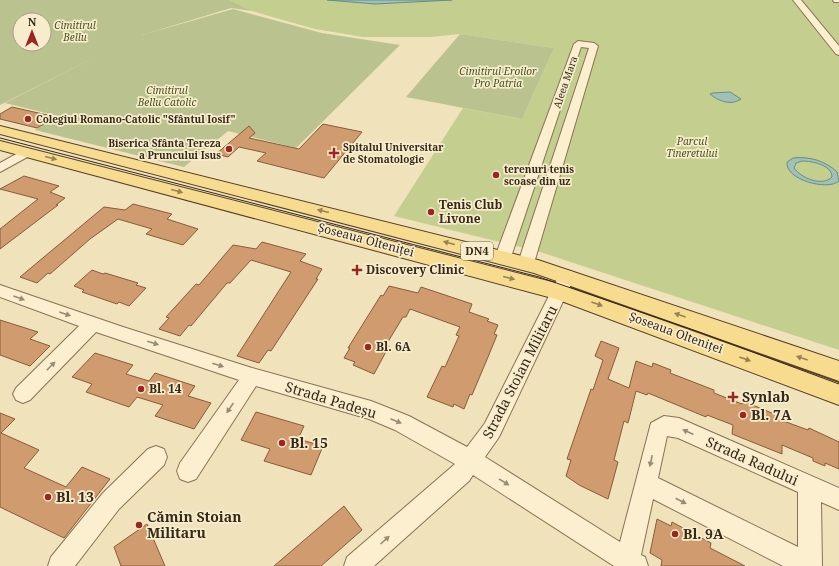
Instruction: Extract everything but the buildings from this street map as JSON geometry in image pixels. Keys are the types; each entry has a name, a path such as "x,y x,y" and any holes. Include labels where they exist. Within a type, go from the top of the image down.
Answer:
{"main road":[{"name":"Șoseaua Olteniței","path":"0,130 526,263 563,284 839,394"},
{"name":"Șoseaua Olteniței","path":"0,144 27,152 563,284 839,371"}],"street":[{"path":"797,0 839,52"},
{"name":"Aleea Mara","path":"503,257 578,44 591,45 594,46 526,263"},
{"path":"0,168 27,152"},
{"name":"Strada Stoian Militaru","path":"356,566 461,473 471,461 501,414 563,284"},
{"name":"Strada Padeșu","path":"0,290 252,376 371,410 402,423 471,461 632,563"},
{"path":"23,394 93,323"},
{"path":"188,471 252,376"},
{"name":"Strada Radului","path":"647,484 658,430 664,426 679,428 839,500"},
{"path":"60,566 111,501 156,456"},
{"path":"632,563 647,484 810,566 809,486"}],"green space":[{"name":"Cimitirul Bellu Catolic","path":"0,0 230,0 252,11 231,8 142,35 233,9 322,33 400,45 296,148 228,131 184,167 35,130 58,116 5,103 105,52 0,105"},
{"name":"Parcul Tineretului","path":"230,0 839,0 839,350 537,251 394,216 463,108 522,119 554,48 460,34 431,37 363,37 315,29 279,19 252,11"},
{"name":"Cimitirul Eroilor Pro Patria","path":"460,34 554,48 522,119 406,97"}],"water":[{"path":"327,0 452,0 375,4"},
{"path":"730,92 741,99 733,102 725,102 710,94 712,93"},
{"path":"793,158 817,160 833,168 837,172 839,181 834,184 826,185 808,182 793,174 788,168 787,162","holes":["806,161 821,164 829,169 832,177 828,180 817,181 801,175 794,168 796,163"]}],"tram line":[{"path":"0,138 539,277 696,331 839,384"}],"place":[{"name":"Colegiul Romano-Catolic \"Sfântul Iosif\"","path":"28,119"},
{"name":"Biserica Sfânta Tereza a Pruncului Isus","path":"229,149"},
{"name":"Spitalul Universitar de Stomatologie","path":"334,153"},
{"name":"terenuri tenis scoase din uz","path":"496,175"},
{"name":"Tenis Club Livone","path":"431,212"},
{"name":"Discovery Clinic","path":"357,270"},
{"name":"Bl. 6A","path":"368,347"},
{"name":"Bl. 14","path":"141,389"},
{"name":"Synlab","path":"733,397"},
{"name":"Bl. 7A","path":"743,415"},
{"name":"Bl. 15","path":"282,443"},
{"name":"Bl. 13","path":"48,497"},
{"name":"Cămin Stoian Militaru","path":"139,525"},
{"name":"Bl. 9A","path":"675,534"}],"park label":[{"name":"Cimitirul Bellu","path":"75,30"}]}
